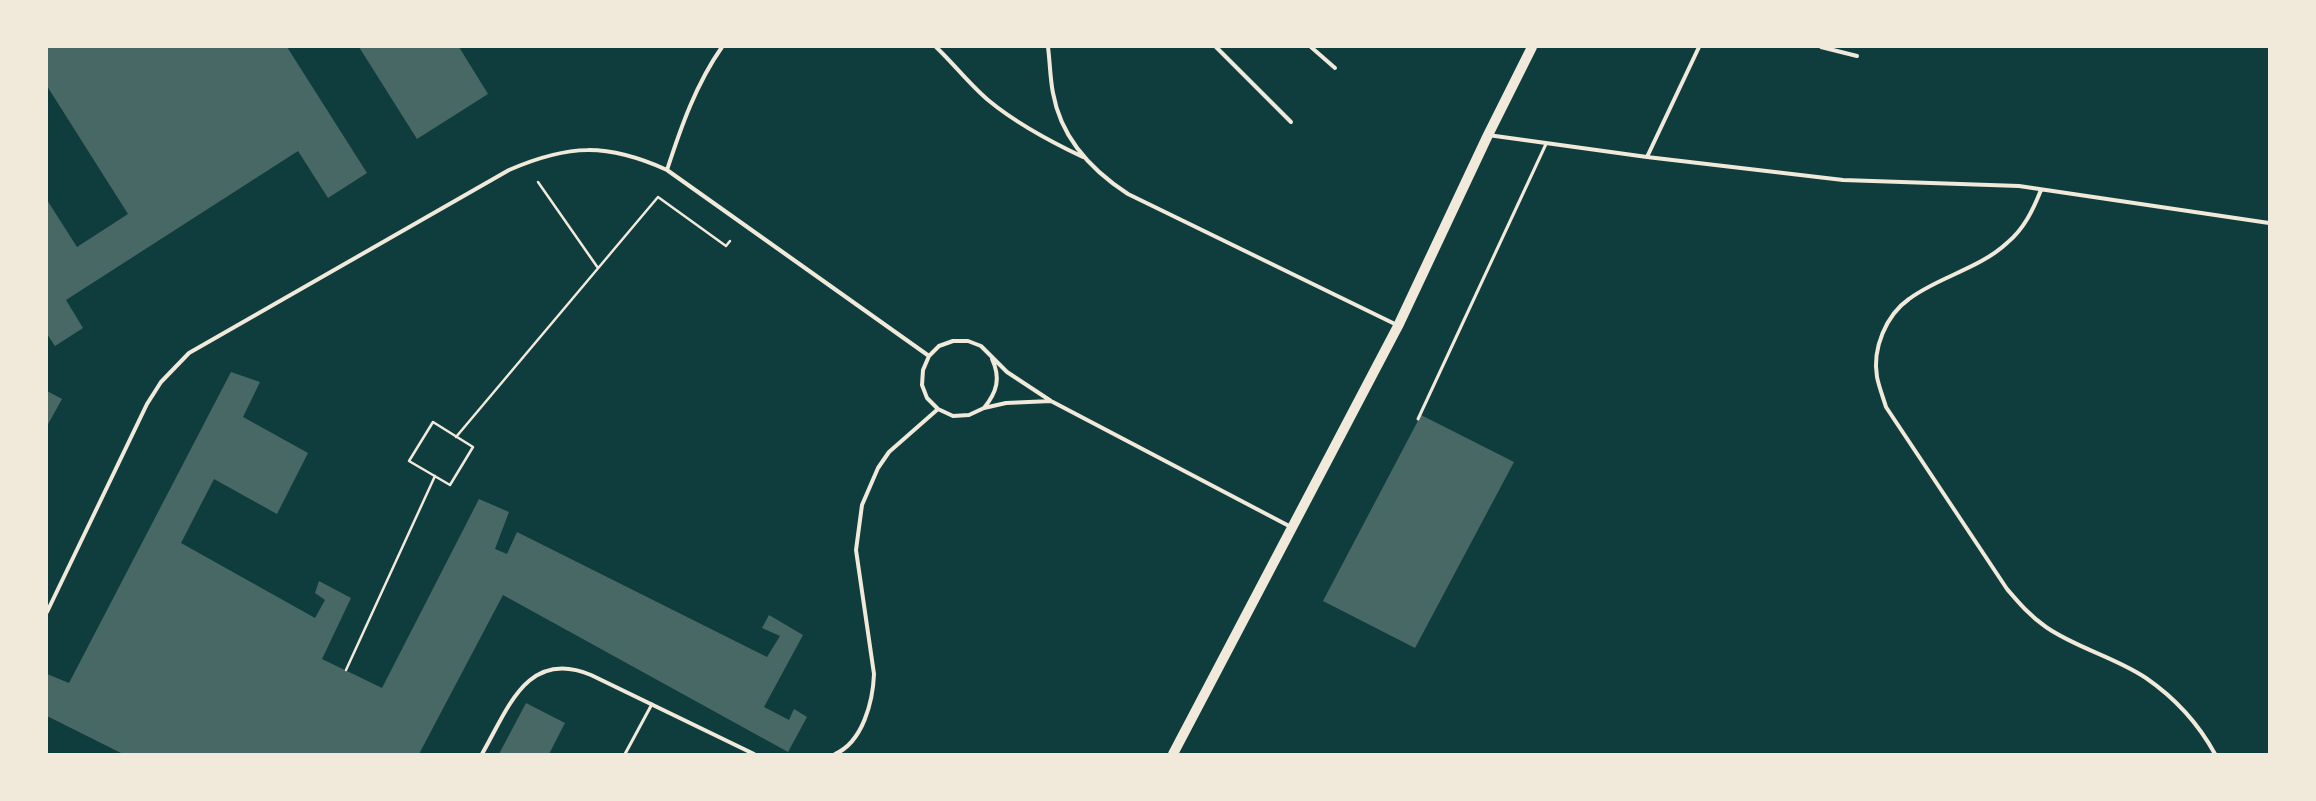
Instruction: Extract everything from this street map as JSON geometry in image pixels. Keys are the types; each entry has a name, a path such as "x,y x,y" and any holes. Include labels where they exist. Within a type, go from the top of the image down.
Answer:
{"main road":[{"path":"1173,754 1398,326 1488,135 1532,47"}],"street":[{"path":"668,170 685,115 701,82 722,47"},
{"path":"936,47 987,99 1012,119 1047,140 1084,158"},
{"path":"1048,47 1053,93 1060,116 1070,138 1084,158 1097,172 1128,194 1398,326"},
{"path":"1216,47 1291,122"},
{"path":"1311,47 1335,68"},
{"path":"1647,157 1699,47"},
{"path":"1820,47 1857,56"},
{"path":"1488,135 1647,157 1844,180 2018,186 2269,223"},
{"path":"47,612 147,404 161,382 189,353 509,170 535,159 561,152 589,149 630,155 668,170 929,356"},
{"path":"2040,190 2033,209 2022,228 2007,243 1989,257 1909,299 1897,310 1887,325 1880,340 1876,358 1879,384 1886,406 2007,589 2026,611 2047,627 2146,678 2186,712 2205,737 2214,754"},
{"path":"1051,401 1006,404 984,408 969,415 952,416 938,410 927,398 922,385 923,370 929,356 939,346 953,340 968,340 981,346 1019,381 1051,401 1293,528"},
{"path":"984,408 993,397 998,384 997,369 991,356"},
{"path":"835,754 850,742 860,729 867,716 873,695 874,674 856,550 862,505 869,486 889,452 938,410"},
{"path":"482,754 522,685 534,675 549,668 563,667 578,669 754,754"}],"lane":[{"path":"1418,419 1546,144"},
{"path":"625,754 652,704"}],"path":[{"path":"537,180 598,268"},
{"path":"456,437 658,197 726,246 746,225"},
{"path":"433,422 456,437 473,447 450,485 409,461 433,422"},
{"path":"346,670 435,476"}],"building":[{"path":"47,47 287,47 367,173 328,198 298,151 66,300 83,328 55,346 47,334 47,200 77,247 128,214 47,86"},
{"path":"359,47 459,47 488,94 417,139"},
{"path":"231,372 260,382 243,417 308,453 277,514 214,479 181,543 315,618 325,600 315,593 319,581 351,598 322,659 382,688 479,499 509,512 495,549 507,554 517,532 767,657 780,636 762,628 769,615 803,635 764,707 789,720 794,709 807,717 788,752 503,595 419,754 123,754 47,716 47,674 69,683"},
{"path":"47,391 62,399 47,426"},
{"path":"1421,415 1514,462 1415,648 1323,601"},
{"path":"526,703 565,723 549,754 499,754"}]}
